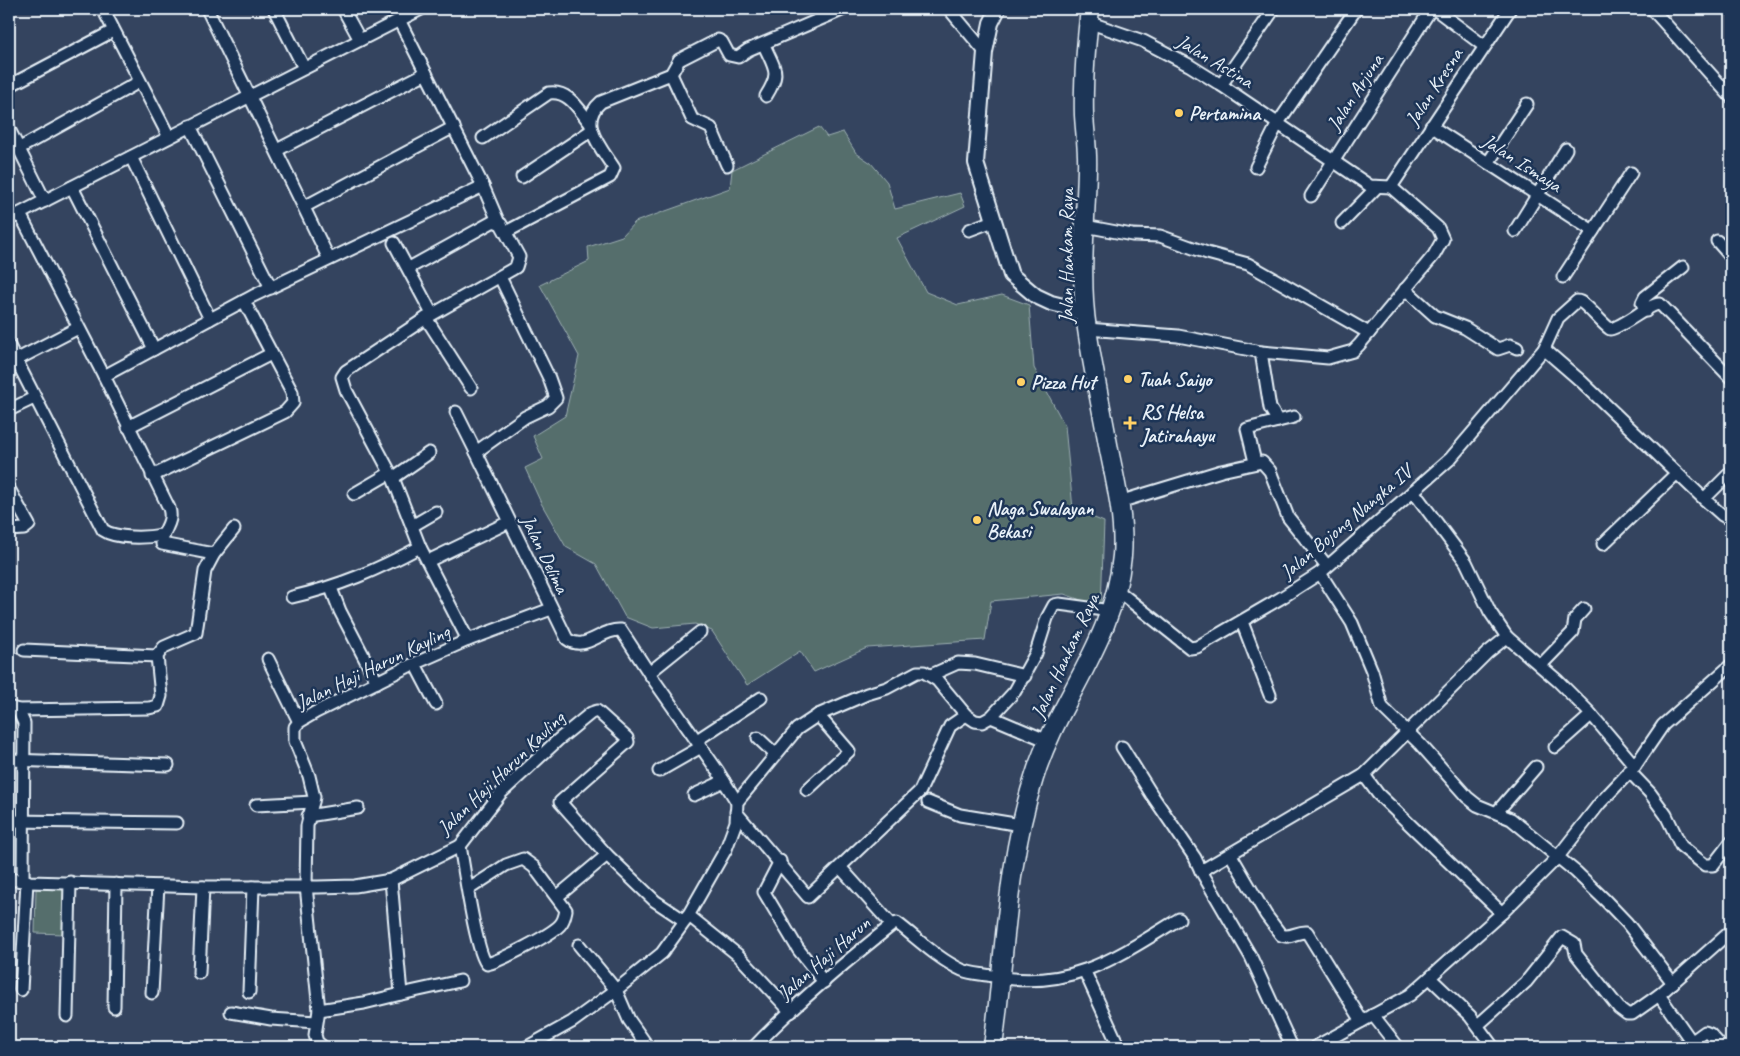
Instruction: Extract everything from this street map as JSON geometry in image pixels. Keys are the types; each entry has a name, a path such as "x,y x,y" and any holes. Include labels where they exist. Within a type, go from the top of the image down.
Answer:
{"main road":[{"name":"Jalan Hankam Raya","path":"993,1047 1002,978 1011,881 1021,825 1034,776 1048,742 1092,656 1118,591 1122,553 1119,502 1082,314 1087,165 1084,83 1089,16"}],"street":[{"path":"103,9 169,137"},
{"path":"207,9 251,95 329,259"},
{"path":"274,9 304,68"},
{"path":"343,9 360,40"},
{"path":"522,177 591,127 594,108 601,102 671,74 679,60 711,42 718,40 722,42 729,55 735,58 844,9"},
{"path":"949,9 985,52"},
{"path":"998,9 991,23 985,52 976,163 1011,275 1036,296 1051,303 1082,314 1178,336 1261,352 1328,358 1353,350 1441,245 1443,239 1438,228 1391,187"},
{"path":"1222,85 1274,9"},
{"path":"1256,167 1278,123 1356,9"},
{"name":"Jalan Arjuna","path":"1311,196 1431,9"},
{"path":"1435,9 1484,46"},
{"name":"Jalan Kresna","path":"1391,187 1510,9"},
{"path":"1652,9 1731,97"},
{"path":"9,219 416,10"},
{"name":"Jalan Astina","path":"1089,16 1158,48 1222,85 1370,186 1391,187"},
{"path":"399,20 454,127 498,221 519,257 516,267 429,316 346,371 342,377 346,390 392,475 420,547 468,640"},
{"path":"9,86 113,30"},
{"path":"764,45 777,75 775,84 766,96"},
{"path":"277,150 426,73"},
{"path":"671,74 692,119 711,128 727,165"},
{"path":"18,149 139,82"},
{"path":"483,138 549,93 555,92 566,96 591,127 614,168 610,178 506,232"},
{"path":"1488,163 1527,104"},
{"path":"190,126 271,288"},
{"name":"Jalan Ismaya","path":"1431,126 1593,231"},
{"path":"304,207 454,127"},
{"path":"9,129 45,201"},
{"path":"1515,230 1566,150"},
{"path":"131,157 210,319"},
{"path":"1563,278 1631,173"},
{"path":"104,376 244,301 483,186"},
{"path":"72,187 154,349"},
{"path":"1342,223 1377,187"},
{"path":"20,214 104,376 172,517 170,525 162,535 162,544 214,554"},
{"path":"409,268 490,223 498,221"},
{"path":"969,230 994,221"},
{"path":"1085,226 1132,235 1160,236 1207,253 1248,264 1369,332"},
{"path":"1717,241 1731,257"},
{"path":"394,243 409,268 429,316 471,388"},
{"path":"1646,311 1642,303 1645,297 1683,267"},
{"path":"476,452 525,418 548,406 556,398 549,378 500,277"},
{"path":"1405,289 1435,316 1465,328 1498,349 1510,345 1517,348"},
{"path":"152,476 290,409 293,402 292,392 270,354 244,301"},
{"name":"Jalan Bojong Nangka IV","path":"1118,591 1190,648 1196,647 1242,622 1324,569 1450,460 1544,349 1558,318 1577,301 1582,301 1586,304 1595,317 1610,328 1617,327 1655,304 1660,304 1731,378"},
{"path":"16,360 78,328"},
{"path":"9,346 103,530 109,534 152,537 162,535"},
{"path":"1544,349 1582,382 1704,499 1722,515 1731,520"},
{"path":"1261,352 1270,408 1278,421"},
{"path":"128,427 270,354"},
{"path":"9,410 34,398"},
{"name":"Jalan Delima","path":"456,412 567,639 571,642 583,643 621,630 724,780 737,807 808,897 840,867"},
{"path":"1255,462 1246,429 1294,417"},
{"path":"354,494 392,475 429,453"},
{"path":"1119,502 1255,462 1266,464 1288,517 1324,569 1352,623 1372,671 1382,708 1407,732 1467,797 1477,805 1511,819 1576,872 1627,923 1673,983"},
{"path":"1704,499 1731,472"},
{"path":"1603,544 1677,473"},
{"path":"9,489 28,525 24,529 9,530"},
{"path":"1413,492 1466,562 1490,612 1507,637 1541,665 1591,715 1666,815 1681,846 1705,865 1713,865 1730,843"},
{"path":"412,526 436,512"},
{"path":"428,561 509,522"},
{"path":"14,708 149,708 158,706 162,696 157,656 164,647 196,633 205,571 214,554 234,529"},
{"path":"292,597 332,588 378,570 420,547"},
{"path":"332,588 340,611 377,682"},
{"path":"996,719 1025,676 1054,605 1059,604 1110,611"},
{"name":"Jalan Haji Harun Kayling","path":"323,1047 317,1042 316,1022 319,1010 306,886 308,816 313,802 309,776 295,741 294,733 299,722 414,664 468,640 551,609"},
{"path":"1541,665 1574,632 1575,619 1584,609"},
{"path":"1242,622 1270,695"},
{"path":"649,673 700,632"},
{"path":"1201,871 1364,775 1487,653 1507,637"},
{"path":"24,650 157,656"},
{"path":"268,659 299,722"},
{"path":"527,1047 572,1022 662,953 686,918 726,849 734,828 737,807 775,754 797,729 818,715 867,694 887,688 917,672 931,675 958,663 976,664 1025,676"},
{"path":"414,664 436,704"},
{"path":"1315,1047 1410,995 1502,913 1557,858 1600,803 1632,768 1663,725 1731,665"},
{"path":"931,675 966,715 977,722 996,719 1048,742"},
{"path":"659,771 761,698"},
{"path":"14,708 24,723 25,761 25,881 20,990"},
{"name":"Jalan Haji Harun Kavling","path":"9,879 203,887 355,886 391,880 460,846 501,793 558,740 591,712 597,711 628,738 628,742 560,802 607,855 655,901 686,918 738,955 791,1012"},
{"path":"807,790 849,751 818,715"},
{"path":"892,925 840,867 920,791 950,726 966,715"},
{"path":"1555,747 1591,715"},
{"path":"758,738 775,754"},
{"path":"1122,747 1152,795 1196,858 1201,871 1251,958 1292,1047"},
{"path":"9,760 168,765"},
{"path":"1497,812 1536,767"},
{"path":"1364,775 1378,794 1502,913"},
{"path":"694,795 724,780"},
{"path":"256,805 313,802"},
{"path":"928,802 960,815 1021,825"},
{"path":"308,816 358,808"},
{"path":"9,821 177,823"},
{"path":"460,846 477,941 482,959 487,964 497,962 550,932 562,923 566,910 558,896 534,867 523,859 506,865 469,889"},
{"path":"558,896 607,855"},
{"path":"1231,855 1266,915 1281,936 1289,937 1299,931 1307,932 1362,1021"},
{"path":"780,862 764,892 798,949 824,982"},
{"path":"391,880 401,994"},
{"path":"67,1016 70,882"},
{"path":"114,1007 116,884"},
{"path":"152,993 158,886"},
{"path":"199,974 203,887"},
{"path":"249,992 253,887"},
{"path":"1002,978 1056,978 1086,972 1111,960 1179,919"},
{"name":"Jalan Haji Harun","path":"754,1047 824,982 892,925 898,923 916,940 963,970 1002,978"},
{"path":"1478,1025 1526,982 1562,938 1574,944 1576,954 1614,1002 1627,1014 1632,1014 1659,995 1731,931"},
{"path":"579,945 616,990 629,1020 648,1047"},
{"path":"1086,972 1119,1047"},
{"path":"1430,978 1478,1025 1493,1047"},
{"path":"319,1010 364,1003 460,981"},
{"path":"1659,995 1689,1038 1694,1040 1705,1032 1710,1034 1722,1047"},
{"path":"231,1012 271,1020 316,1022"},
{"path":"1373,1015 1398,1047"}],"green space":[{"path":"819,127 827,137 843,132 856,153 871,163 887,182 895,209 960,193 965,206 897,238 926,292 958,305 1002,295 1029,305 1034,368 1065,426 1073,509 1104,522 1101,607 1064,594 991,601 985,640 867,648 814,672 800,651 747,685 712,631 695,624 653,628 625,617 596,564 566,547 541,503 525,468 543,459 533,436 565,416 579,356 540,285 589,261 588,247 622,236 635,222 730,188 732,170"},
{"path":"36,888 65,889 63,934 35,933"}],"place":[{"name":"Pertamina","path":"1179,113"},
{"name":"Tuah Saiyo","path":"1128,379"},
{"name":"Pizza Hut","path":"1021,382"},
{"name":"RS Helsa Jatirahayu","path":"1130,423"},
{"name":"Naga Swalayan Bekasi","path":"977,520"}]}
